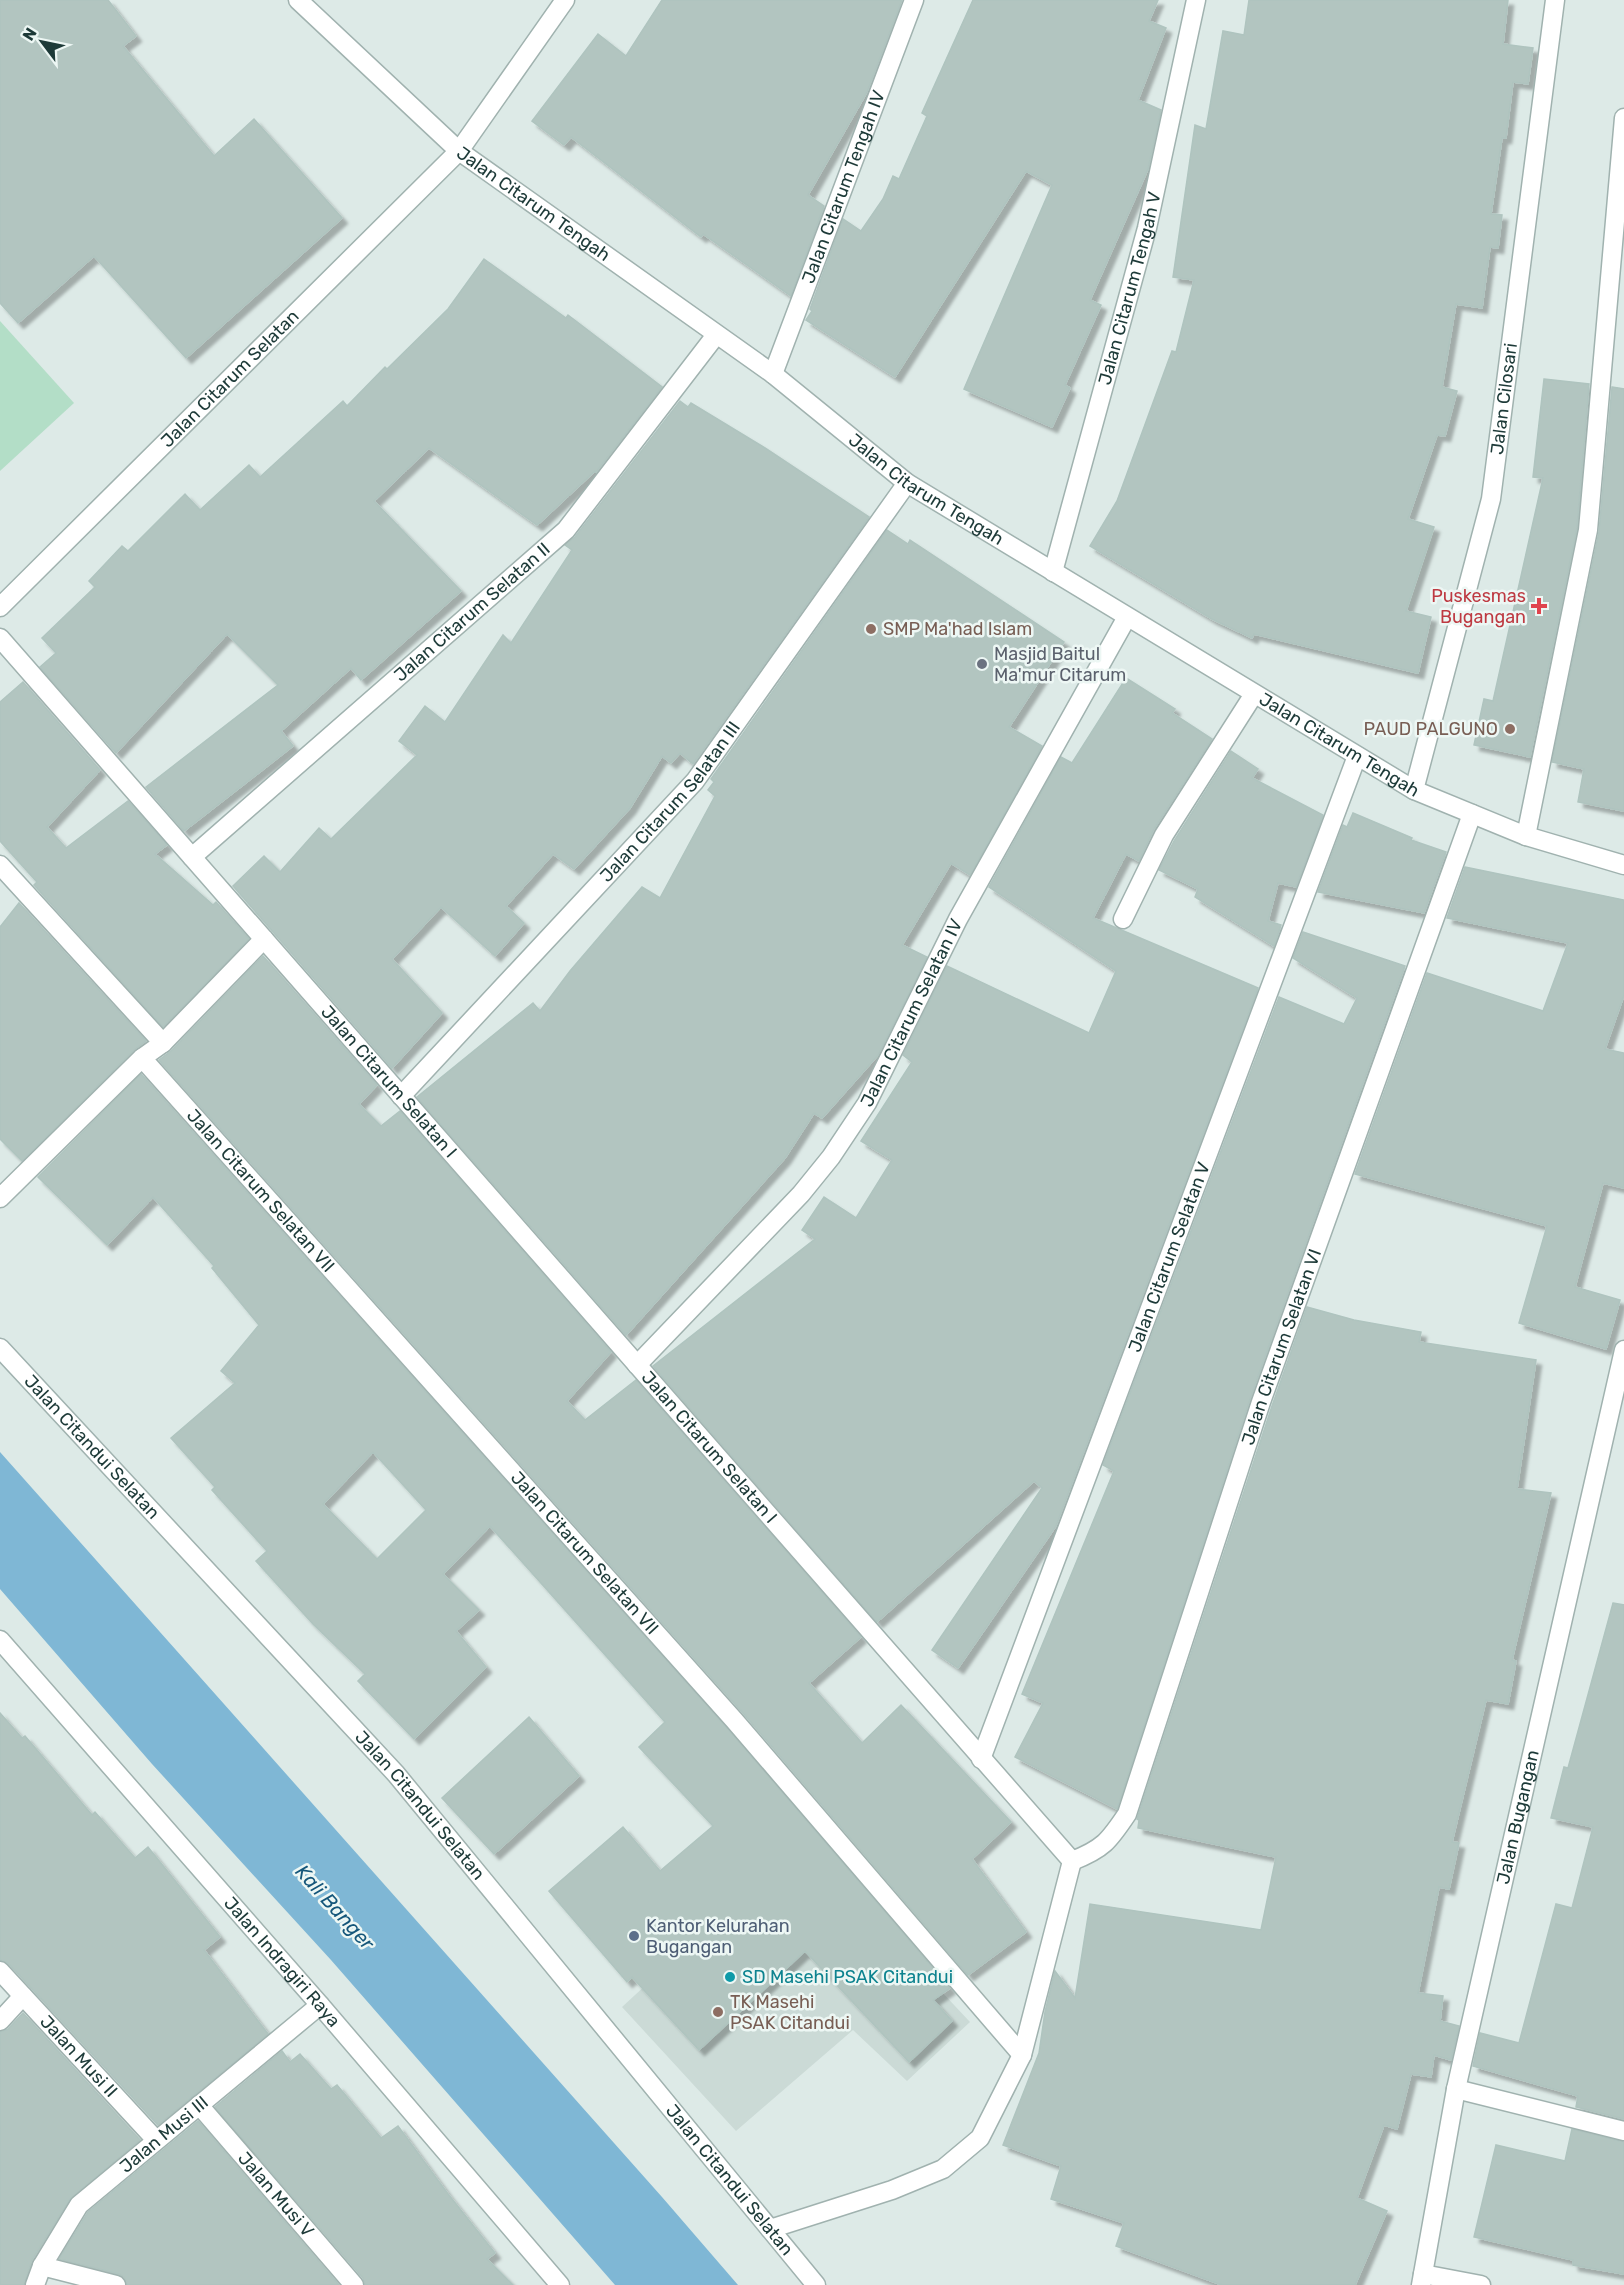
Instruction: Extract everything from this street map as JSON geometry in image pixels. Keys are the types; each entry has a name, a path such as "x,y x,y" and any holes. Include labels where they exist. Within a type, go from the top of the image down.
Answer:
{"street":[{"name":"Jalan Citarum Tengah","path":"298,0 459,151 773,375 907,483 1414,790 1526,836 1624,865"},
{"name":"Jalan Citarum Selatan","path":"0,607 459,151 565,0"},
{"name":"Jalan Citarum Tengah IV","path":"773,375 914,0"},
{"name":"Jalan Citarum Tengah V","path":"1053,572 1147,228 1196,0"},
{"name":"Jalan Cilosari","path":"1414,790 1491,499 1555,0"},
{"path":"1526,836 1588,530 1624,118"},
{"name":"Jalan Citarum Selatan II","path":"192,857 566,530 716,335"},
{"name":"Jalan Citarum Selatan III","path":"401,1096 695,781 907,483"},
{"name":"Jalan Citarum Selatan IV","path":"637,1365 801,1194 831,1157 867,1103 958,920 1127,617"},
{"name":"Jalan Citarum Selatan I","path":"0,638 1072,1861"},
{"path":"1123,919 1164,835 1254,694"},
{"name":"Jalan Citarum Selatan V","path":"981,1759 1357,756"},
{"name":"Jalan Citarum Selatan VI","path":"1072,1861 1088,1855 1110,1840 1127,1814 1262,1402 1472,814"},
{"path":"0,865 163,1043"},
{"path":"0,1198 142,1058 163,1043 264,939"},
{"name":"Jalan Citarum Selatan VII","path":"142,1058 734,1720 1022,2055"},
{"name":"Jalan Citandui Selatan","path":"0,1348 396,1774 816,2285"},
{"name":"Jalan Bugangan","path":"1422,2279 1456,2089 1624,1350"},
{"name":"Jalan Indragiri Raya","path":"0,1640 320,2005 560,2285"},
{"path":"770,2229 892,2190 943,2169 980,2138 1022,2055 1072,1861"},
{"name":"Jalan Musi II","path":"0,1971 156,2140"},
{"path":"0,2021 23,1996"},
{"name":"Jalan Musi III","path":"35,2285 42,2266 79,2205 320,2005"},
{"path":"1456,2089 1624,2131"},
{"name":"Jalan Musi V","path":"199,2104 354,2285"},
{"path":"42,2266 116,2285"},
{"path":"1422,2279 1481,2285"}],"shaded area":[{"path":"801,1842 970,2022 907,2081 853,2030 736,2131 622,2007"}],"green space":[{"path":"0,321 74,403 0,471"}],"water":[{"name":"Kali Banger","path":"0,1452 738,2285 615,2285 331,1960 152,1764 0,1589"}],"building":[{"path":"0,0 108,0 136,36 123,46 214,156 254,119 342,218 186,358 94,256 18,323 0,303"},
{"path":"662,0 902,0 867,92 808,195 824,206 791,296 703,234 701,237 571,137 564,145 532,121 598,34 626,56"},
{"path":"973,0 1158,0 1149,21 1166,28 1138,100 1161,110 1148,169 1090,300 1101,305 1065,385 1070,388 1052,427 964,389 1052,185 1026,171 895,377 806,320 812,311 810,309 843,219 861,231 883,199 893,176 899,179 927,116 922,113"},
{"path":"1249,0 1508,0 1503,44 1533,48 1528,84 1513,82 1506,138 1502,138 1491,214 1502,215 1498,248 1490,247 1482,308 1456,304 1442,387 1457,391 1445,436 1437,435 1408,519 1434,527 1406,611 1431,617 1418,673 1254,634 1252,638 1212,619 1090,546 1117,501 1172,351 1176,352 1194,280 1173,277 1195,125 1206,129 1223,31 1244,35"},
{"path":"484,259 566,318 568,315 662,387 596,472 537,525 429,448 374,501 461,591 361,680 351,668 281,731 293,746 184,831 146,787 278,685 227,634 116,753 40,667 56,653 42,638 95,587 89,581 122,546 128,551 185,494 200,510 249,465 260,477 343,401 347,406 385,367 387,369 448,309"},
{"path":"1544,379 1589,384 1577,528 1530,757 1474,745 1484,699 1493,701 1543,478 1533,477"},
{"path":"1612,387 1624,389 1624,811 1578,802 1584,769 1552,762 1599,532"},
{"path":"680,401 688,407 691,403 765,448 869,517 693,764 680,753 671,763 662,756 630,808 574,869 553,854 506,906 524,923 495,956 441,907 392,959 442,1013 392,1068 233,886 264,856 280,872 319,828 331,839 417,755 399,741 425,706 445,722 503,635 511,643 572,550 565,545 575,537"},
{"path":"887,530 908,544 910,540 1064,642 1009,727 1042,746 970,875 951,863 902,945 927,957 878,1055 822,1118 814,1113 785,1158 626,1335 417,1097 533,1003 540,1011 570,971 642,887 660,898 715,796 708,790 714,782 711,779"},
{"path":"1126,678 1175,709 1172,713 1212,739 1154,829 1139,861 1126,854 1093,918 1258,988 1056,1526 958,1668 932,1650 1042,1488 1034,1481 877,1622 653,1366 815,1239 802,1230 824,1197 856,1218 892,1160 861,1141 912,1062 903,1055 947,966 1089,1033 1116,971 989,887 1061,757 1072,763"},
{"path":"23,682 100,770 47,827 66,848 128,801 167,845 155,854 213,905 216,902 249,939 163,1027 34,885 37,882 0,841 0,702"},
{"path":"1231,751 1258,769 1252,778 1323,815 1296,887 1278,883 1268,921 1281,925 1274,946 1195,897 1198,889 1159,870 1174,841"},
{"path":"1353,813 1412,838 1411,840 1446,852 1424,913 1318,892 1343,825 1347,827"},
{"path":"1465,867 1624,900 1624,995 1605,1049 1624,1053 1624,1188 1603,1183 1575,1287 1620,1300 1606,1349 1519,1323 1547,1226 1355,1174 1427,973 1543,1011 1568,943 1447,918"},
{"path":"19,903 146,1041 134,1050 22,1161 0,1139 0,927"},
{"path":"1303,932 1405,966 1250,1399 1117,1809 1015,1757 1043,1703 1022,1694 1114,1471 1103,1465 1279,997 1344,1024 1357,998 1293,958"},
{"path":"263,956 377,1085 359,1104 381,1126 400,1111 611,1352 567,1401 585,1420 636,1380 861,1637 809,1683 862,1743 901,1705 1011,1822 972,1859 1026,1932 968,1975 743,1713 159,1060 171,1051"},
{"path":"141,1074 726,1727 950,1988 933,2000 952,2021 909,2062 805,1951 699,2050 632,1977 627,1982 549,1891 623,1827 660,1871 713,1826 639,1747 665,1722 490,1526 443,1574 479,1610 456,1631 486,1667 414,1739 358,1681 365,1674 313,1624 256,1561 267,1551 212,1490 215,1487 171,1438 235,1383 221,1371 259,1325 212,1268 214,1266 153,1197 107,1245 38,1177","holes":["373,1452 426,1510 377,1559 323,1504"]},
{"path":"1307,1307 1354,1320 1421,1332 1419,1342 1536,1360 1517,1489 1551,1493 1512,1660 1516,1661 1508,1704 1486,1700 1452,1842 1459,1843 1449,1889 1439,1887 1418,1993 1443,1996 1440,2021 1459,2026 1451,2060 1434,2055 1431,2077 1411,2074 1397,2129 1384,2125 1357,2198 1387,2211 1355,2285 1222,2285 1116,2246 1124,2223 1051,2199 1061,2166 1003,2145 1039,2053 1045,2012 1055,1971 1075,1998 1090,1904 1261,1930 1276,1857 1138,1828 1139,1820 1137,1819 1272,1406"},
{"path":"1613,1603 1624,1605 1624,2119 1576,2107 1578,2096 1473,2066 1480,2033 1519,2043 1556,1904 1572,1908 1593,1827 1551,1818 1564,1767 1568,1768"},
{"path":"0,1713 22,1738 25,1736 92,1815 95,1812 135,1858 148,1847 220,1937 204,1950 268,2034 158,2125 8,1963 0,1960"},
{"path":"529,1717 579,1776 494,1854 442,1798"},
{"path":"23,2013 140,2140 70,2199 32,2260 24,2285 0,2285 0,2032 8,2029"},
{"path":"282,2051 290,2062 300,2054 331,2089 337,2085 381,2138 398,2126 495,2253 487,2259 513,2285 365,2285 363,2278 215,2107"},
{"path":"198,2121 339,2285 127,2285 124,2277 119,2274 59,2259 88,2212"},
{"path":"1572,2129 1624,2142 1624,2274 1573,2265 1573,2260 1474,2237 1496,2145 1565,2161"}],"place":[{"name":"Puskesmas Bugangan","path":"1539,606"},
{"name":"SMP Ma'had Islam","path":"871,629"},
{"name":"Masjid Baitul Ma'mur Citarum","path":"982,664"},
{"name":"PAUD PALGUNO","path":"1510,729"},
{"name":"Kantor Kelurahan Bugangan","path":"634,1936"},
{"name":"SD Masehi PSAK Citandui","path":"730,1977"},
{"name":"TK Masehi PSAK Citandui","path":"718,2012"}]}
